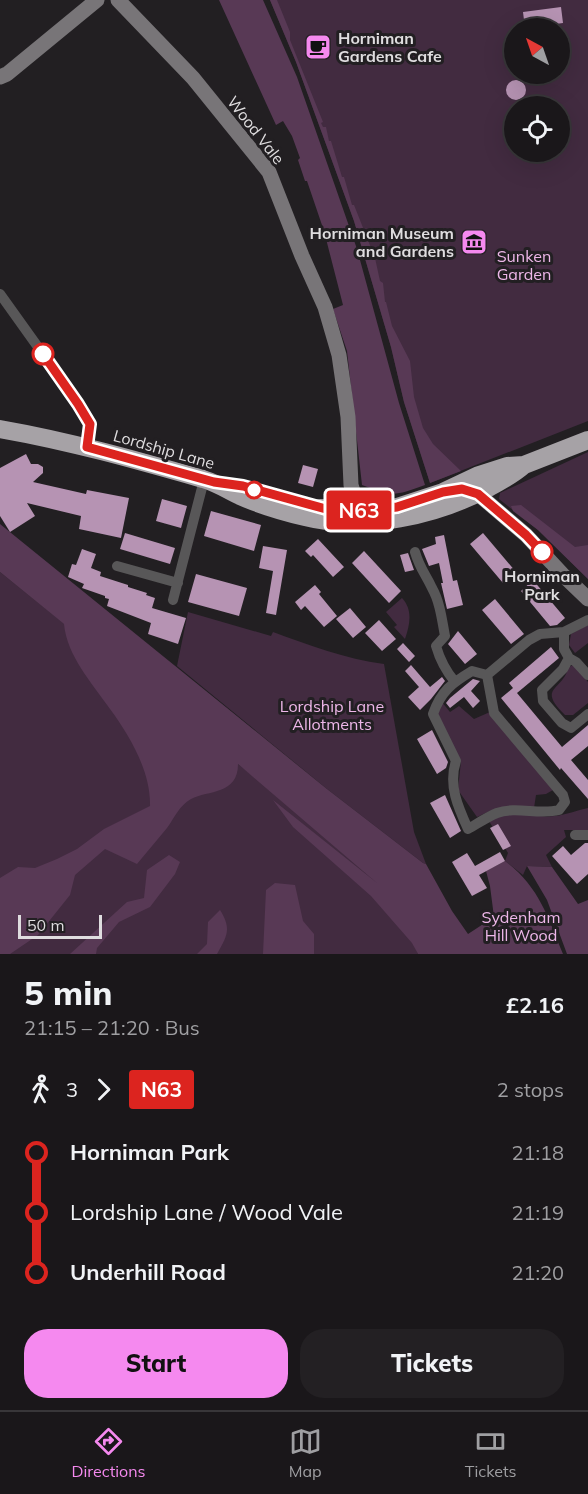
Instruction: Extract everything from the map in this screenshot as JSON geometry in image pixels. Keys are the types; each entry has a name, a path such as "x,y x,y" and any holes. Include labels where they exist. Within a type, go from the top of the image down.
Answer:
{"highway":[{"name":"Lordship Lane","path":"0,429 59,440 209,481 243,486 351,514"},
{"path":"351,514 397,507 443,492 479,475 507,466 524,465 588,440"},
{"path":"351,514 404,518 450,506 512,476 524,465"}],"street":[{"path":"0,77 7,74 97,0"},
{"name":"Wood Vale","path":"118,0 193,78 269,172 325,307 339,355 348,417 351,485 346,491 351,514"},
{"path":"0,294 90,424 87,447"},
{"path":"173,600 209,481"},
{"path":"443,492 458,489 478,494 526,535 588,599"},
{"path":"415,552 420,568 432,587 439,607 445,636 436,645 439,657 445,670 455,682"},
{"path":"117,566 178,583"},
{"path":"487,675 529,640 540,634 564,632 588,620"},
{"path":"564,632 564,649 569,658 588,675"},
{"path":"569,658 563,669 542,690 543,701 562,723 571,728 588,714"},
{"path":"472,671 487,675 494,713 563,795 565,802 559,810 549,812 517,810 498,812 468,829 454,798 453,770 456,761 433,714 438,698 455,682 472,671"},
{"path":"575,835 588,836"}],"green space":[{"path":"219,0 263,0 297,77 357,249 399,403 425,485 394,494 362,485 347,351 333,309 343,305 324,231 307,181 305,181 292,136 283,121 276,125"},
{"name":"Horniman Museum and Gardens","path":"270,0 588,0 588,421 430,483 404,402 391,347 354,221 296,62"},
{"path":"270,0 277,0 290,32 290,40 323,122 321,123 323,127 326,127 352,205 354,205 375,258 392,326 410,361 414,397 423,428 433,444 461,471 430,483 404,402 391,347 354,221 296,62"},
{"path":"588,452 588,579 538,530 499,499 500,493"},
{"path":"521,505 575,547 588,545 588,579 538,530 513,511 511,506"},
{"name":"Sydenham Hill Wood","path":"0,524 327,789 426,864 452,911 468,934 494,917 486,871 505,861 526,881 541,903 563,954 418,954 412,943 371,896 293,827 273,800 377,883 238,764 237,774 228,786 198,796 183,805 137,864 105,849 75,875 70,895 38,935 10,954 0,954 0,878 18,867 35,868 57,859 77,849 104,829 150,806 147,780 138,755 118,720 75,658 64,624 0,572"},
{"path":"0,572 413,905 413,943 418,954 0,954"},
{"path":"402,598 408,607 410,617 405,639 394,627 397,625 386,612"},
{"name":"Lordship Lane Allotments","path":"188,612 271,636 273,632 341,655 384,664 414,832 426,864 327,789 177,666"},
{"path":"588,625 588,643 575,653 569,645 571,634"},
{"path":"574,664 588,682 588,703 573,715 565,715 557,706 552,694 568,668"},
{"path":"441,701 450,712 459,706 474,719 490,712 553,790 546,794 536,795 534,808 492,810 477,817 458,790 461,761 433,723"},
{"path":"588,808 588,830 564,830 566,837 546,855 552,867 527,866 523,875 505,861 508,853 489,821 507,814 555,816"},
{"path":"169,855 180,862 175,874 150,907 119,922 97,948 96,954 70,954 127,902 144,898 147,870"},
{"path":"527,866 552,867 578,904 588,900 588,954 567,954 547,900"},
{"path":"275,883 295,885 303,921 314,934 314,954 263,954 266,890"},
{"path":"220,910 226,922 226,937 217,954 197,954 207,944 208,922"}],"building":[{"path":"561,7 562,18 524,18 523,12"},
{"path":"508,84 524,84 524,96 508,96 507,94"},
{"path":"26,454 31,464 43,467 43,473 33,482 86,494 87,490 129,498 121,538 79,529 81,516 27,503 35,516 10,532 0,516 0,468"},
{"path":"303,465 318,469 313,487 298,483"},
{"path":"162,499 187,506 181,528 156,521"},
{"path":"211,511 261,525 254,551 204,536"},
{"path":"125,533 175,548 170,564 120,549"},
{"path":"483,533 516,572 503,583 470,544"},
{"path":"444,535 453,581 457,580 463,605 447,609 439,563 429,566 422,549 436,544 435,537"},
{"path":"318,539 344,567 333,577 313,555 311,557 305,551"},
{"path":"263,546 287,550 276,615 266,613 273,571 259,568"},
{"path":"82,549 96,554 91,568 101,572 100,576 147,593 146,595 155,598 152,608 186,618 178,644 148,634 151,623 107,606 109,599 105,596 82,588 84,584 68,577 72,564 76,565"},
{"path":"364,551 401,591 389,603 352,563"},
{"path":"408,553 414,570 405,572 400,555"},
{"path":"196,574 247,588 239,616 188,602"},
{"path":"533,580 565,618 557,625 550,626 521,591"},
{"path":"315,585 321,592 319,594 337,616 324,627 305,606 301,610 295,602"},
{"path":"495,599 524,634 511,644 482,610"},
{"path":"350,608 366,627 353,638 336,619"},
{"path":"379,620 396,639 382,651 365,633"},
{"path":"458,631 477,654 465,664 448,644"},
{"path":"403,643 415,656 409,662 397,649"},
{"path":"551,647 559,658 517,693 562,747 588,725 588,746 571,760 588,780 588,799 561,768 560,770 501,698 513,688 509,683"},
{"path":"411,665 430,687 442,677 445,681 420,710 408,697 419,687 405,671"},
{"path":"473,679 480,681 471,691 480,701 473,708 464,697 450,708 446,703"},
{"path":"432,730 448,762 446,768 437,774 417,739"},
{"path":"445,795 461,831 450,838 430,803"},
{"path":"498,824 511,846 503,850 490,828"},
{"path":"588,843 588,874 577,884 552,856 563,846 571,855"},
{"path":"500,852 505,861 479,875 487,888 472,896 452,862 467,853 475,866"}],"bus line":[{"name":"N63","path":"43,354 90,424 87,447 214,482 243,486 326,509 371,510 397,507 443,492 462,489 478,494 526,535 542,552"}],"place":[{"name":"Horniman Gardens Cafe","path":"318,47"},
{"name":"Horniman Museum and Gardens","path":"474,242"},
{"name":"Horniman Park","path":"542,552"}],"park label":[{"name":"Sunken Garden","path":"524,265"}]}
